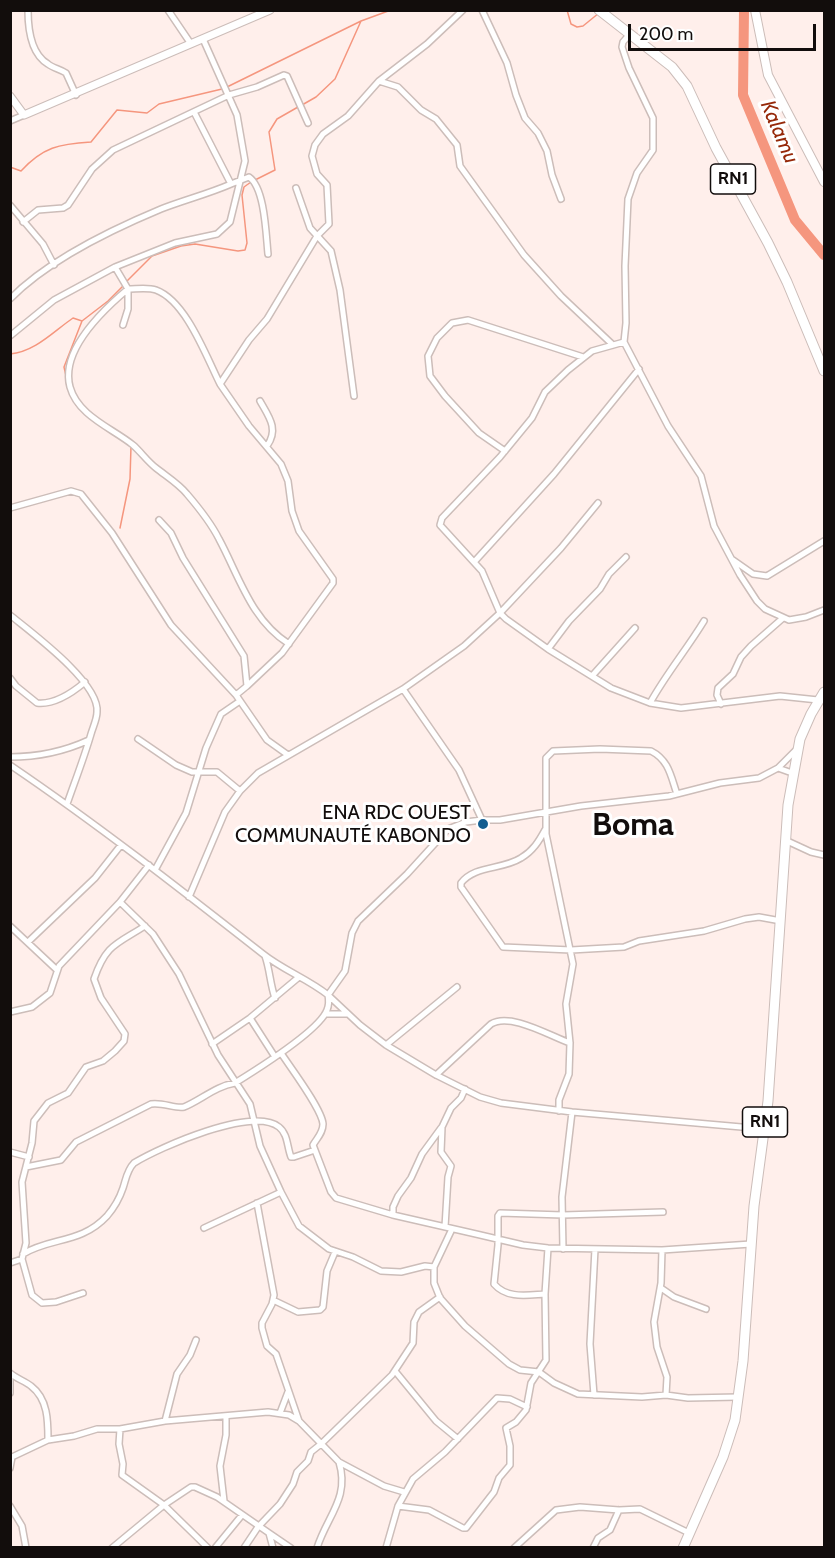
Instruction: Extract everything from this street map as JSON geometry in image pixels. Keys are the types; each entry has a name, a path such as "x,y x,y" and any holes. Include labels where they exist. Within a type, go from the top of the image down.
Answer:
{"highway":[{"name":"RN1","path":"601,13 672,67 687,86 716,148 768,243 825,371"},
{"name":"RN1","path":"683,1548 729,1442 738,1397 746,1334 751,1244 769,1087 792,773 804,729 821,696"}],"main road":[{"path":"756,10 759,37 771,82 825,182"}],"street":[{"path":"28,10 29,28 39,56 47,64 66,73 76,95"},
{"path":"168,10 191,44"},
{"path":"10,121 76,95 270,10"},
{"path":"220,384 249,340 267,319 317,236 329,224 327,185 317,174 312,156 314,147 323,134 348,116 379,81 427,44 463,10"},
{"path":"482,10 507,63 525,118 538,133 546,151 561,199"},
{"path":"629,35 622,47 652,118 653,150 638,173 628,199 624,342 668,426 701,476 711,516 732,559 757,601 765,609 783,618 795,620 825,610"},
{"path":"10,336 54,300 115,267 175,243 217,234 230,222 245,161 238,119 203,39"},
{"path":"23,222 38,210 63,208 68,205 92,169 113,150 194,112 228,93 257,87 286,75 308,123"},
{"path":"379,81 398,87 416,107 436,119 457,146 460,165 524,255 561,296 613,345"},
{"path":"10,96 24,115"},
{"path":"194,112 231,184"},
{"path":"10,299 30,281 123,227 162,209 208,195 248,177 254,181 265,225 268,254"},
{"path":"296,188 310,228 331,251 340,290 354,396"},
{"path":"10,205 43,244 54,266"},
{"path":"115,267 126,286 128,309 123,325"},
{"path":"126,286 152,288 172,300 200,342 220,384 249,426 283,466 289,486 292,511 299,531 333,583 290,644 236,695"},
{"path":"126,286 92,322 76,349 70,369 70,387 81,408 133,445 153,466 186,493 220,539 238,580 256,611 270,630 290,644"},
{"path":"505,451 478,434 433,381 428,367 428,356 437,338 452,323 468,320 583,357"},
{"path":"624,342 591,351 545,392 536,413 505,451 440,522 442,529 475,561 482,571 500,613 548,649 611,688 651,703 681,708 780,696 821,696"},
{"path":"475,561 554,474 639,369"},
{"path":"260,401 273,425 273,434 267,446"},
{"path":"10,508 71,491 81,494 112,534 171,625 236,695 267,740 288,755"},
{"path":"189,897 225,812 240,791 258,773 403,689 464,646 500,613 561,548 598,503"},
{"path":"159,520 171,533 183,558 244,656 247,686"},
{"path":"732,559 753,574 767,576 825,541"},
{"path":"548,649 600,589 609,574 626,557"},
{"path":"10,615 80,676 91,692 97,710 66,804"},
{"path":"721,704 717,695 718,688 733,674 741,657 751,646 783,618"},
{"path":"651,703 666,675 692,643 704,621"},
{"path":"592,676 635,628"},
{"path":"10,678 16,686 41,704 62,698 85,682"},
{"path":"403,689 459,770 483,820"},
{"path":"155,870 186,813 209,741 221,714 240,701"},
{"path":"138,738 176,765 199,772 217,772 240,791"},
{"path":"10,757 36,756 62,751 89,740"},
{"path":"559,1111 559,1100 569,1074 570,1043 566,1004 573,964 545,830 546,758 553,751 600,749 651,751 659,755 666,763 677,794"},
{"path":"26,1167 60,1160 76,1142 151,1104 161,1103 182,1107 227,1084 235,1083 281,1053 325,1014 328,996 345,971 352,933 358,921 407,874 448,829 466,822 500,820 581,806 656,798 720,783 759,778 778,768 797,749"},
{"path":"10,765 149,865 265,956 328,996 386,1045 436,1075 501,1103 572,1113 764,1130"},
{"path":"778,768 792,773"},
{"path":"545,830 536,845 521,858 472,873 462,880 460,885 502,947 571,950 624,947 639,941 704,932 745,919 759,917 781,921"},
{"path":"786,840 810,852 825,855"},
{"path":"28,942 95,878 121,845"},
{"path":"10,1012 32,1007 45,997 52,989 57,970 120,902 149,865"},
{"path":"120,902 161,945 179,974 212,1044 250,1104 260,1146 280,1192 299,1226 334,1252 388,1272 401,1272 425,1266 434,1267"},
{"path":"10,926 57,970"},
{"path":"83,1293 56,1302 42,1303 32,1295 23,1257 26,1243 21,1191 33,1140 33,1124 45,1106 68,1093 86,1067 105,1060 124,1041 125,1034 101,998 94,979 102,960 112,946 144,926"},
{"path":"265,956 275,998"},
{"path":"212,1044 250,1018 299,977"},
{"path":"386,1045 457,987"},
{"path":"325,1014 348,1014"},
{"path":"250,1018 275,1057"},
{"path":"436,1075 491,1024 500,1019 526,1025 570,1043"},
{"path":"281,1053 323,1120 322,1132 313,1144 331,1192 336,1198 393,1215 523,1245 548,1248 662,1250 751,1244"},
{"path":"393,1215 398,1196 411,1178 422,1154 465,1089"},
{"path":"563,1248 562,1197 572,1113"},
{"path":"10,1263 23,1257 37,1246 66,1240 95,1227 109,1214 123,1189 129,1168 137,1161 185,1138 254,1120 270,1122 279,1127 287,1139 291,1157 315,1150"},
{"path":"441,1127 441,1152 451,1166 448,1177 445,1227"},
{"path":"10,1152 29,1156"},
{"path":"204,1228 280,1192"},
{"path":"257,1203 273,1300 261,1329 267,1346 276,1354 299,1421 339,1462 384,1486 404,1492"},
{"path":"544,1294 517,1295 495,1287 500,1213 563,1215 663,1212"},
{"path":"452,1228 434,1267 434,1282 440,1297 465,1326 509,1364 520,1370 539,1372 572,1393 642,1397 666,1395 688,1398 738,1397"},
{"path":"398,1506 429,1510 466,1528 494,1492 499,1478 510,1466 510,1446 506,1428 519,1419 527,1407 529,1389 547,1355 544,1294 548,1248"},
{"path":"594,1395 590,1344 595,1249"},
{"path":"662,1250 661,1288 654,1322 657,1347 666,1372 666,1395"},
{"path":"273,1300 298,1312 322,1309 327,1271 334,1252"},
{"path":"661,1288 675,1297 706,1309"},
{"path":"244,1548 293,1484 297,1472 308,1461 310,1452 395,1371 413,1343 414,1322 418,1312 440,1297"},
{"path":"165,1421 177,1374 190,1355 196,1340"},
{"path":"395,1371 436,1421 458,1439"},
{"path":"10,1393 10,1374 31,1386 40,1395 46,1409 48,1440"},
{"path":"280,1413 288,1392"},
{"path":"386,1548 398,1506 413,1479 458,1439 497,1398 510,1399 527,1407"},
{"path":"10,1468 15,1455 48,1440 97,1429 120,1429 165,1421 255,1412 280,1413 299,1421"},
{"path":"224,1501 220,1466 226,1436 226,1416"},
{"path":"120,1429 122,1475 164,1504 208,1548"},
{"path":"318,1548 343,1485 339,1462"},
{"path":"112,1547 164,1504 191,1487 195,1487 224,1501 291,1548"},
{"path":"10,1506 22,1526 26,1548"},
{"path":"514,1548 556,1510 580,1507 640,1509 689,1533"},
{"path":"593,1548 598,1538 610,1530 619,1510"},
{"path":"215,1548 242,1515"},
{"path":"269,1533 273,1548"}],"waterway":[{"path":"227,87 361,21 391,10"},
{"path":"567,10 571,24 577,27 583,26 599,13"},
{"name":"Kalamu","path":"744,10 743,95 795,220 824,255"},
{"path":"302,105 316,97 335,79 361,21"},
{"path":"10,167 21,171 52,148 91,142 117,110 147,113 159,104 222,89"},
{"path":"255,180 275,170 269,132 277,119 298,107"},
{"path":"126,282 152,256 181,246 195,244 238,251 245,250 247,243 242,195 244,187 251,182"},
{"path":"70,393 64,367 82,321 123,286"},
{"path":"10,354 36,345 73,318 82,321"},
{"path":"76,405 85,414"},
{"path":"120,528 130,479 131,446"}],"place":[{"name":"ENA RDC OUEST COMMUNAUTÉ KABONDO","path":"483,824"}],"district":[{"name":"Boma","path":"633,826"}]}
